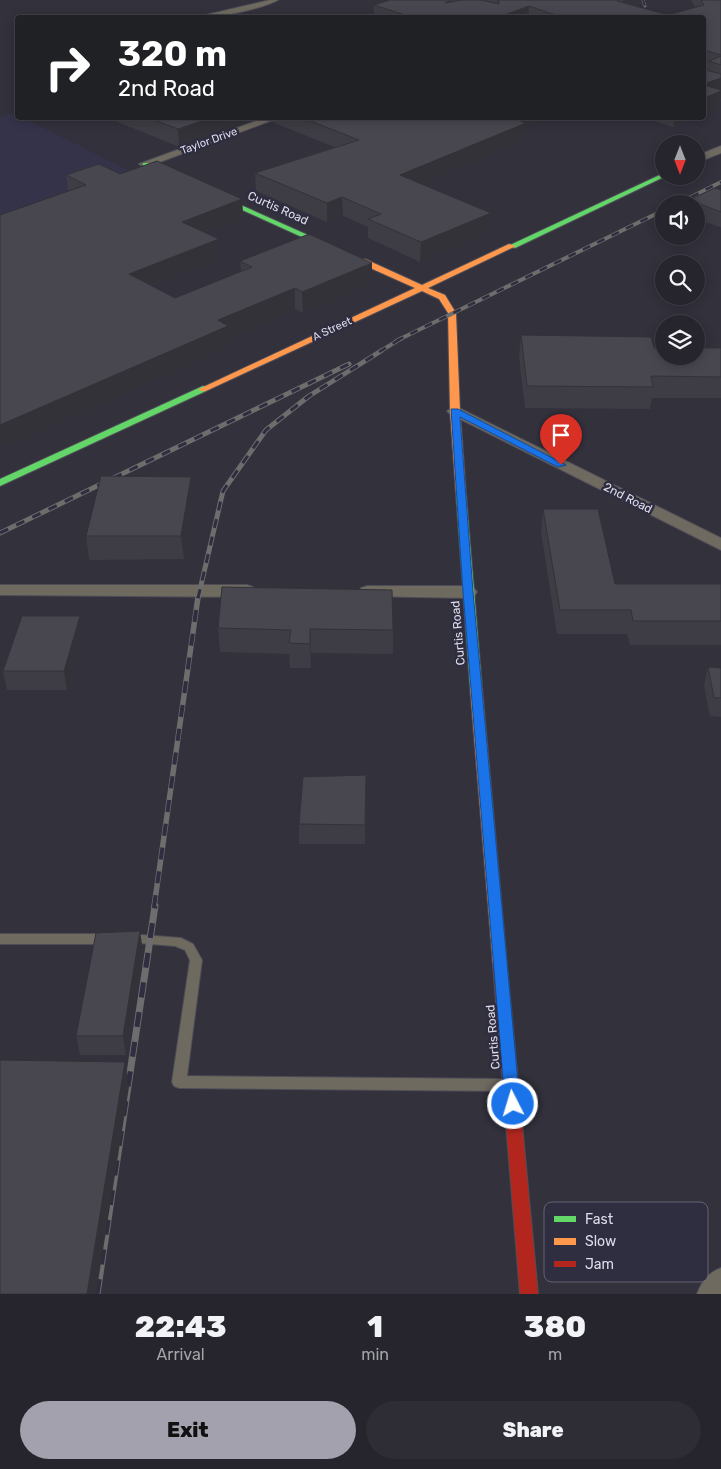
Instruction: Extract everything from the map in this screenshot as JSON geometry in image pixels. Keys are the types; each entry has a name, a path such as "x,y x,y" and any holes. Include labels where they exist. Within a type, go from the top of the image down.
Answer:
{"street":[{"name":"Taylor Drive","path":"145,164 267,120"},
{"path":"705,156 721,148"},
{"name":"Curtis Road","path":"145,164 442,297 452,313 455,411 468,592 529,1294"},
{"name":"A Street","path":"0,484 655,179"},
{"name":"2nd Road","path":"455,411 721,545"},
{"path":"0,590 269,591"},
{"path":"348,592 468,592"},
{"path":"711,1294 721,1282"}],"lane":[{"path":"210,15 276,0"},
{"path":"0,940 177,941 189,947 196,960 179,1082 511,1085"}],"shaded area":[{"path":"13,113 15,114 15,120 27,120 130,171 0,215 0,117"}],"building":[{"path":"390,0 452,0 445,3 481,0 499,4 497,0 618,0 668,15 556,15 529,6 504,15 405,15 374,5"},
{"path":"701,0 721,0 721,55 706,51 706,15 668,15 704,5"},
{"path":"721,56 721,65 709,61"},
{"path":"706,70 721,74 721,78 706,83"},
{"path":"706,86 721,91 706,97"},
{"path":"154,120 205,120 178,129"},
{"path":"308,120 517,120 526,123 400,175 491,213 421,242 368,219 381,214 342,197 327,203 255,173 359,140"},
{"path":"157,161 242,199 182,222 219,239 129,274 175,298 252,267 240,261 309,234 372,263 302,292 295,288 218,320 228,326 0,425 0,215 86,185 66,175 99,164 120,174"},
{"path":"715,188 721,190 721,212 705,206 705,195 700,195"},
{"path":"521,335 651,337 655,348 655,365 705,365 705,348 721,348 721,377 651,376 653,387 527,386"},
{"path":"101,476 191,477 181,536 86,536"},
{"path":"543,509 598,509 615,584 721,584 721,621 633,621 631,610 560,610"},
{"path":"222,587 392,590 393,630 310,629 310,644 289,643 291,630 218,628"},
{"path":"22,616 80,616 64,671 3,671"},
{"path":"708,667 721,668 721,698 714,698"},
{"path":"366,775 365,825 299,824 303,777"},
{"path":"140,931 123,1036 76,1036 96,933"},
{"path":"0,1060 125,1062 87,1294 0,1294"}],"railway":[{"path":"643,0 645,6"},
{"path":"695,195 721,182"},
{"path":"401,338 655,214"},
{"path":"379,352 401,338"},
{"path":"396,341 401,338"},
{"path":"198,598 223,491 266,430 309,396 381,351"},
{"path":"0,533 349,364"},
{"path":"154,907 198,597"},
{"path":"97,1294 155,906"}],"traffic: fast":[{"path":"145,164 362,261"},
{"path":"512,246 655,179"},
{"path":"0,483 203,389"},
{"path":"461,494 476,687"}],"traffic: slow":[{"path":"203,389 512,246"},
{"path":"362,261 442,297 452,313 455,411 461,494"},
{"path":"476,687 500,965"}],"traffic: jam":[{"path":"500,965 529,1294"}],"route":[{"path":"513,1104 468,592 455,411 561,465"}]}
